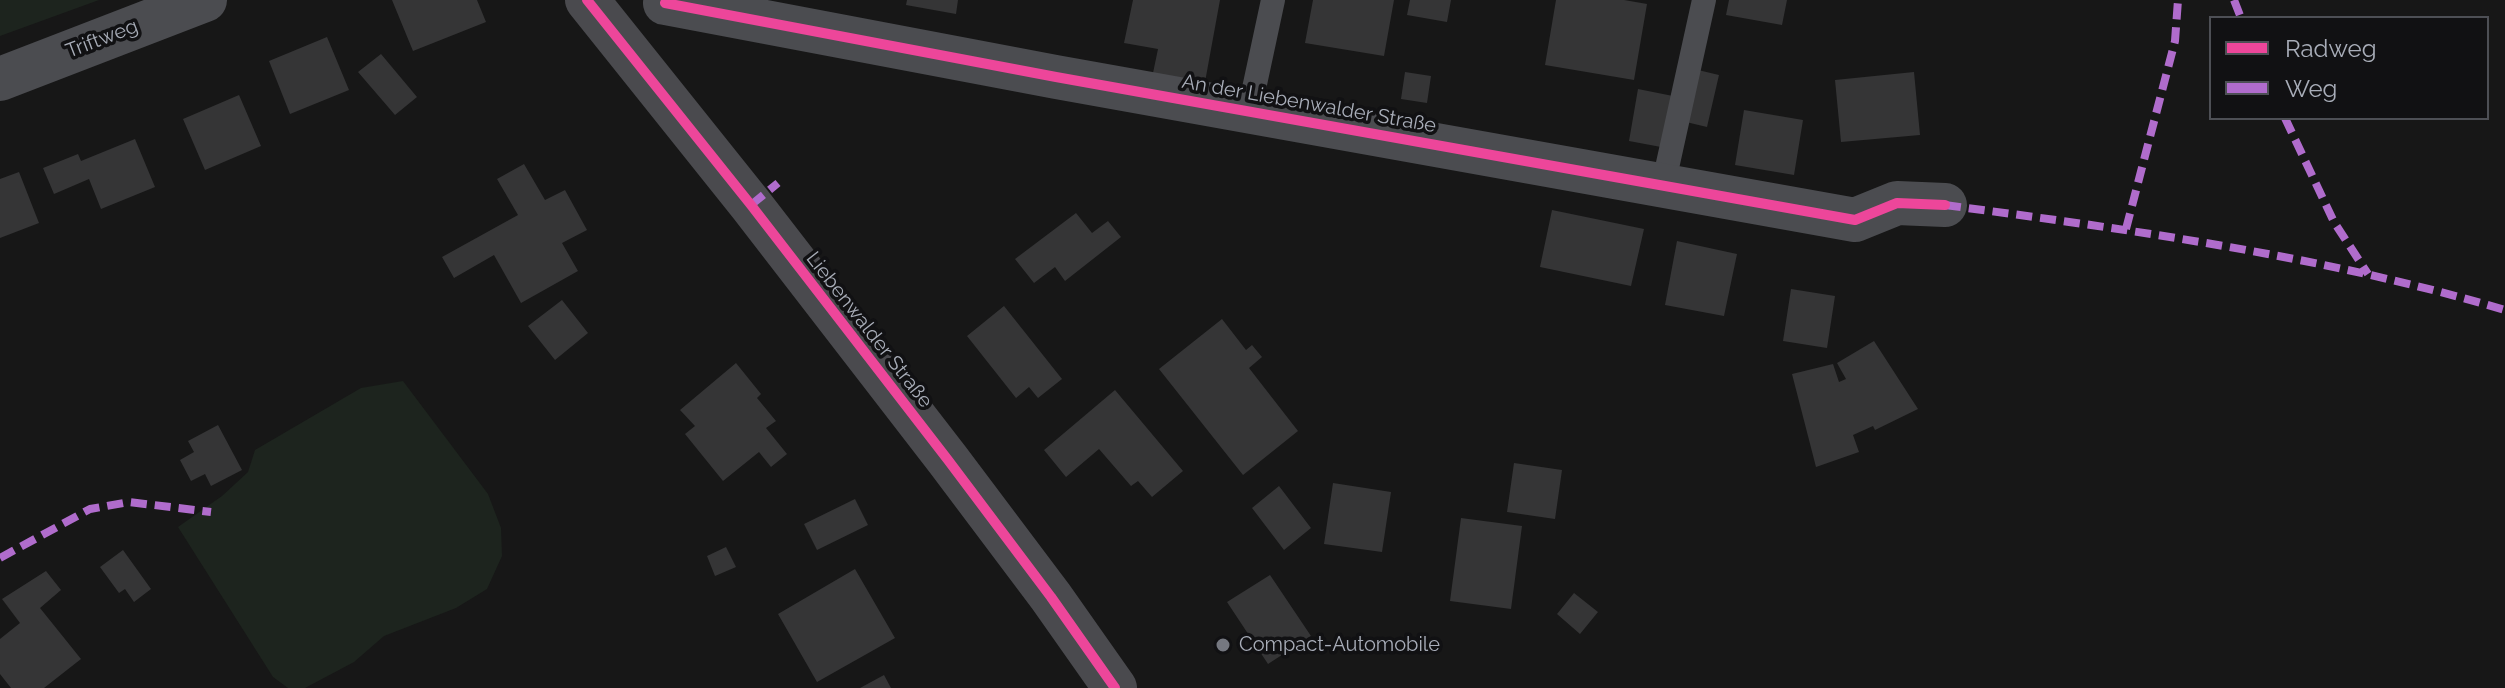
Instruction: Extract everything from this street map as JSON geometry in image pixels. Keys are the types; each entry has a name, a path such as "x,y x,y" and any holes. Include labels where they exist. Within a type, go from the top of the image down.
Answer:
{"main road":[{"name":"Liebenwalder Straße","path":"587,0 751,205 948,460 1115,688"}],"street":[{"name":"Triftweg","path":"0,79 205,0"},
{"path":"618,40 665,2"},
{"name":"An der Liebenwalder Straße","path":"665,2 1249,112 1855,220 1897,203 1945,205"}],"lane":[{"path":"1249,112 1273,0"},
{"path":"1663,186 1704,0"}],"shaded area":[{"path":"0,0 99,0 0,36"},
{"path":"403,381 488,494 501,528 502,556 487,589 456,608 384,636 354,662 305,688 288,688 273,677 178,527 222,496 248,472 255,450 361,388"}],"building":[{"path":"392,0 477,0 486,22 413,51"},
{"path":"907,0 958,0 956,14 906,5"},
{"path":"1133,0 1220,0 1205,82 1153,73 1158,49 1124,43"},
{"path":"1313,0 1394,0 1384,56 1305,43"},
{"path":"1410,0 1451,0 1447,22 1407,15"},
{"path":"1556,0 1624,0 1647,4 1634,80 1545,65"},
{"path":"1729,0 1787,0 1782,25 1726,15"},
{"path":"327,37 349,90 290,114 269,61"},
{"path":"381,54 417,97 395,115 358,72"},
{"path":"1698,70 1719,75 1707,127 1686,122"},
{"path":"1405,72 1431,76 1427,103 1401,99"},
{"path":"1914,72 1920,135 1841,142 1835,80"},
{"path":"1638,89 1678,97 1661,147 1629,141"},
{"path":"239,95 261,146 205,170 183,119"},
{"path":"1744,110 1803,120 1794,175 1735,165"},
{"path":"135,139 155,187 101,209 89,179 54,194 43,168 78,154 81,161"},
{"path":"524,164 545,200 565,190 587,230 562,243 578,271 521,303 494,255 454,278 442,257 518,215 497,179"},
{"path":"19,172 39,223 0,238 0,179"},
{"path":"1552,210 1644,229 1631,286 1540,267"},
{"path":"1076,213 1092,233 1108,221 1121,237 1065,281 1055,267 1034,283 1015,259"},
{"path":"1677,241 1737,254 1724,316 1665,305"},
{"path":"1791,289 1835,296 1827,348 1783,341"},
{"path":"562,300 588,333 555,360 528,326"},
{"path":"1004,306 1062,379 1038,398 1029,387 1016,398 967,336"},
{"path":"1222,319 1246,350 1252,345 1262,357 1249,368 1298,431 1243,475 1159,369"},
{"path":"1874,341 1918,409 1875,430 1873,426 1853,435 1859,452 1816,467 1792,374 1833,364 1839,382 1846,379 1837,363"},
{"path":"736,363 761,394 757,398 776,421 766,428 787,454 771,467 759,452 723,481 685,434 695,426 680,410"},
{"path":"1115,390 1183,471 1152,497 1138,481 1131,486 1099,449 1066,477 1044,450"},
{"path":"218,425 242,470 211,486 205,474 191,481 180,460 194,452 188,441"},
{"path":"1514,463 1562,470 1555,519 1507,512"},
{"path":"1333,483 1391,492 1382,552 1324,544"},
{"path":"1279,486 1311,528 1284,550 1252,508"},
{"path":"855,499 868,525 817,550 804,524"},
{"path":"1461,518 1522,526 1511,609 1450,601"},
{"path":"726,547 736,567 715,576 707,556"},
{"path":"123,550 151,589 134,602 125,589 119,593 100,567"},
{"path":"855,569 895,638 817,682 778,614"},
{"path":"46,571 61,590 40,608 81,659 44,688 11,688 0,674 0,639 20,623 2,599"},
{"path":"1270,575 1311,636 1268,664 1227,602"},
{"path":"1574,593 1598,612 1580,634 1557,614"},
{"path":"884,675 891,688 860,688"}],"marked path":[{"path":"2126,229 2175,41 2178,0"},
{"path":"2234,0 2240,16"},
{"path":"2286,120 2334,222 2368,274"},
{"path":"751,205 778,183"},
{"path":"1945,205 2157,235 2297,260 2367,274 2505,310"},
{"path":"0,558 90,509 129,502 211,512"}],"cycle path":[{"path":"587,0 751,205 948,460 1115,688"},
{"path":"665,3 1056,77 1855,220 1897,203 1945,205"}],"place":[{"name":"Compact-Automobile","path":"1223,645"}]}
